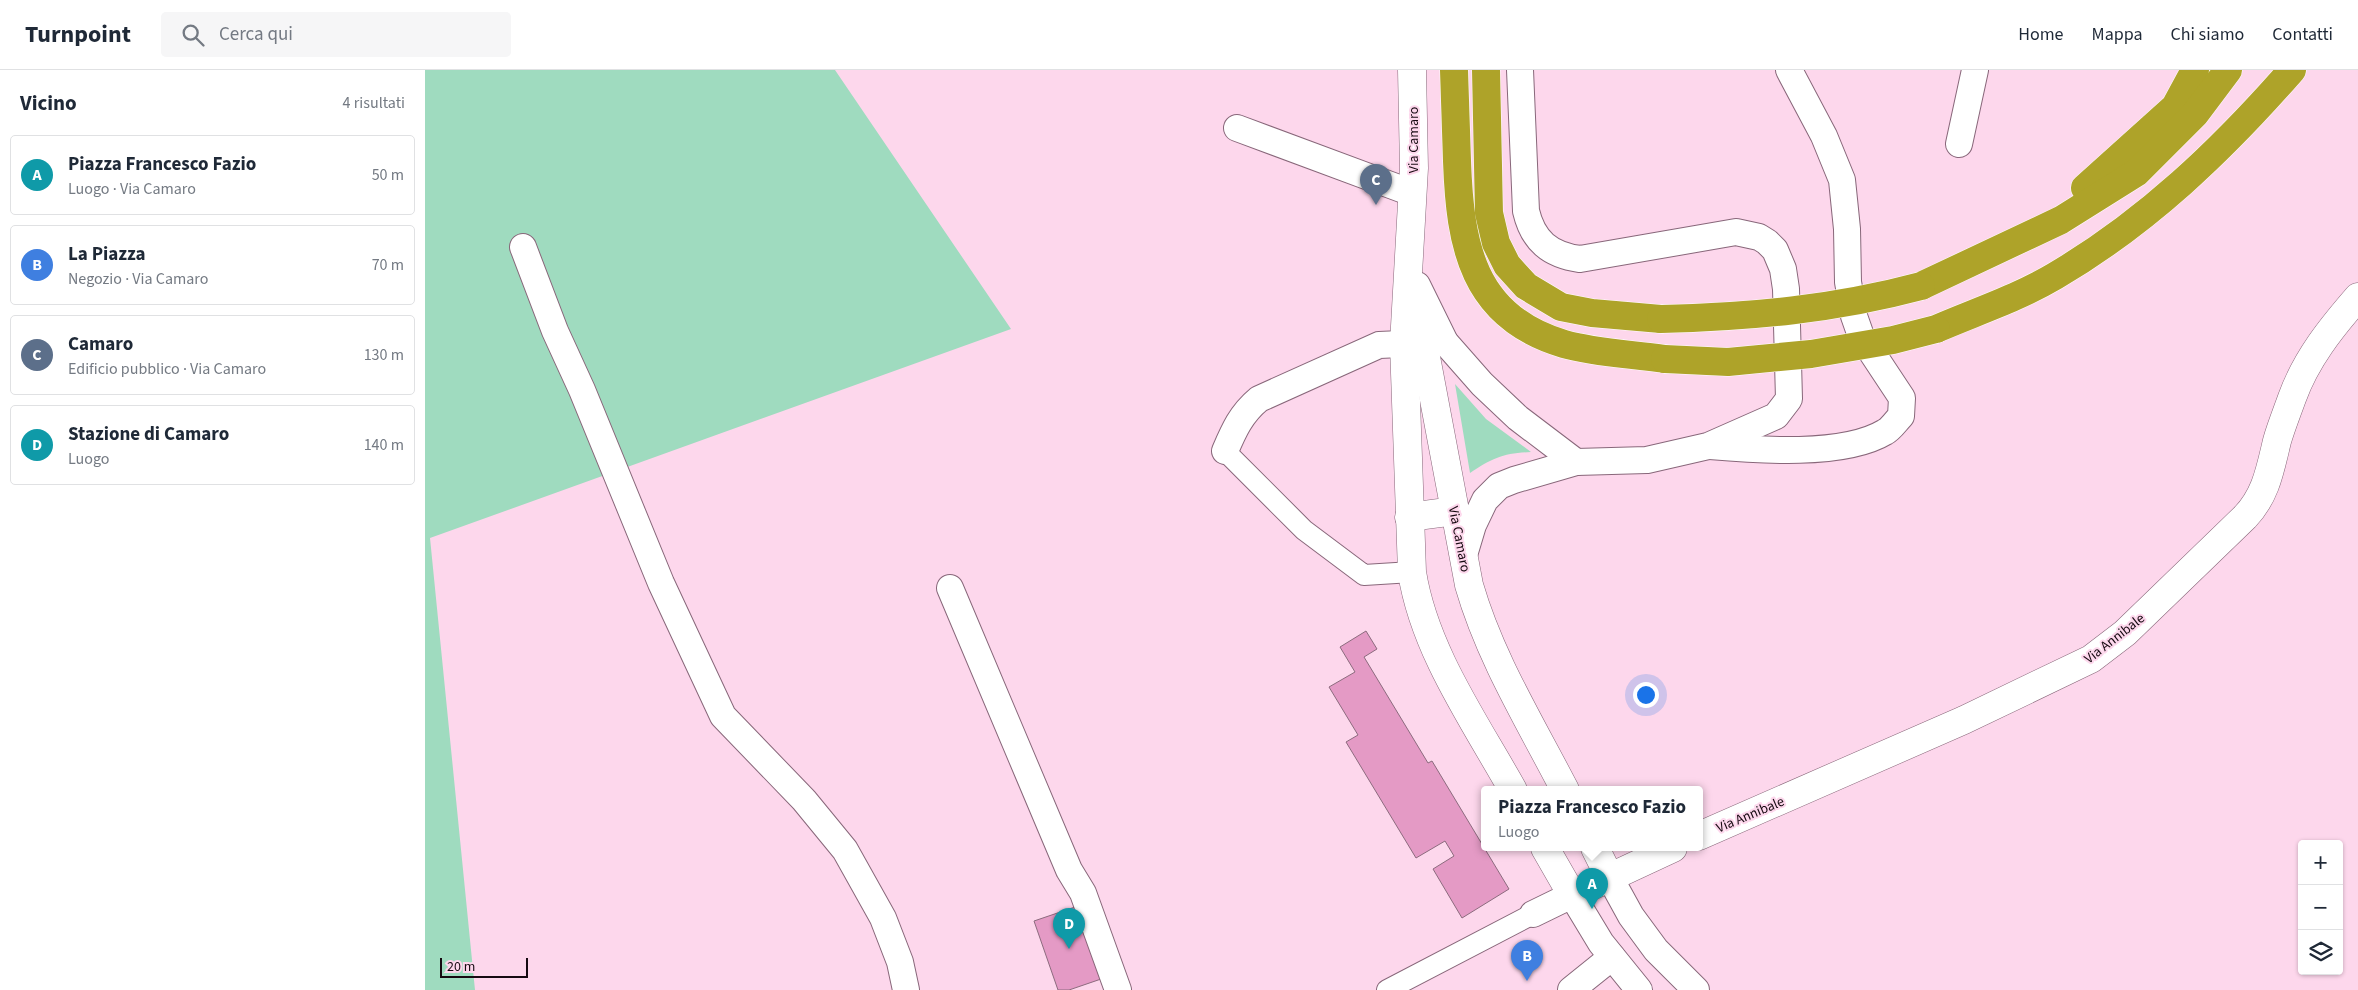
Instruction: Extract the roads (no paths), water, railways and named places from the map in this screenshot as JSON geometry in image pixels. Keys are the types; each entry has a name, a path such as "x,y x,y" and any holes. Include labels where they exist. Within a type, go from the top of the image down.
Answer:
{"highway":[{"path":"1454,70 1461,221 1470,259 1483,287 1512,318 1535,333 1581,348 1665,359 1728,362 1811,354 1884,342 1936,329 2053,277 2111,241 2197,170 2246,122 2292,70"},
{"path":"1486,70 1489,213 1496,243 1507,265 1526,286 1561,307 1592,313 1661,319 1730,317 1833,305 1870,299 1921,286 2019,242 2061,220 2136,173 2195,114 2228,70"},
{"path":"2019,242 2099,178 2175,107 2195,70"}],"street":[{"name":"Via Camaro","path":"1412,70 1412,193 1409,269 1469,586 1481,624 1563,786"},
{"path":"1464,555 1473,524 1485,500 1499,486 1526,475 1576,462 1647,460 1708,446 1777,416 1789,399 1786,290 1780,260 1775,250 1759,237 1737,232 1590,258 1570,258 1550,250 1534,234 1526,211 1520,70"},
{"path":"1708,446 1790,451 1860,443 1886,432 1901,416 1902,398 1861,336 1854,316 1849,282 1847,229 1842,180 1824,136 1789,70"},
{"path":"1959,144 1975,70"},
{"path":"1237,128 1412,193"},
{"path":"523,247 555,331 582,390 661,583 723,716 804,800 845,850 883,918 900,962 906,990"},
{"name":"Via Annibale","path":"1703,834 1964,720 2049,680 2091,659 2125,632 2257,504 2265,489 2282,426 2301,378 2322,341 2358,296"},
{"name":"Via Camaro","path":"1424,343 1409,516 1415,595 1429,638 1511,786"},
{"path":"1412,572 1364,576 1304,530 1225,451 1239,420 1247,410 1259,399 1379,345 1424,343 1576,462"},
{"path":"1409,516 1455,511"},
{"path":"950,588 1069,870 1083,893 1118,990"},
{"path":"1547,851 1568,889 1612,958 1639,990"},
{"path":"1387,990 1533,914 1602,862 1644,861 1666,851"},
{"path":"1602,862 1631,916 1656,950 1690,988"},
{"path":"1571,990 1612,958"}],"place":[{"name":"Camaro","path":"1376,205"},
{"name":"Piazza Francesco Fazio","path":"1592,909"},
{"name":"Stazione di Camaro","path":"1069,949"},
{"name":"La Piazza","path":"1527,981"}]}
